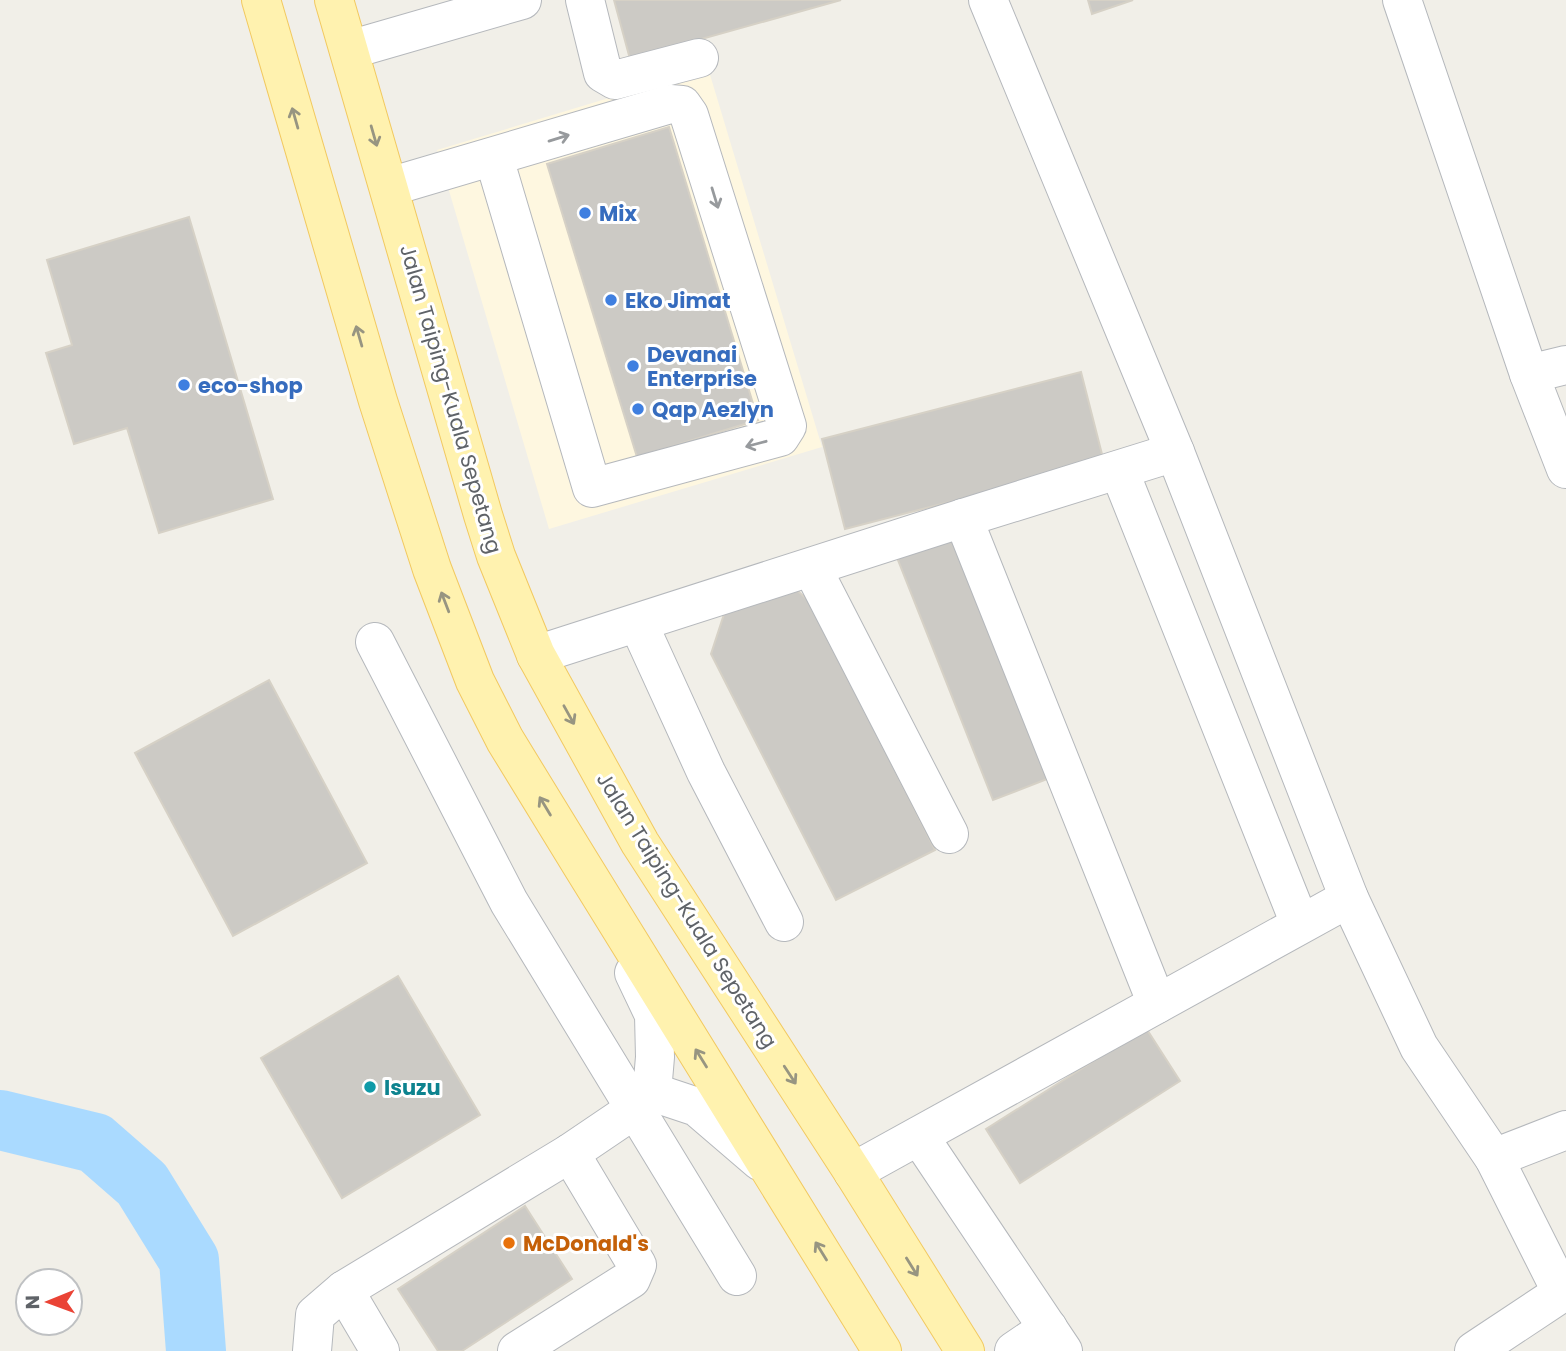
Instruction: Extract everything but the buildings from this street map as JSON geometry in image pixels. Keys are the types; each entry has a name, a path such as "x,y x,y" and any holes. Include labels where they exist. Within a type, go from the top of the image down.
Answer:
{"main road":[{"path":"261,0 378,401 432,569 475,681 505,740 580,864 882,1351"},
{"name":"Jalan Taiping-Kuala Sepetang","path":"334,0 483,514 496,556 536,655 640,843 853,1172 965,1351"}],"street":[{"path":"349,50 522,0"},
{"path":"585,0 603,73 615,80 699,58"},
{"path":"988,0 1175,452 1349,898 1419,1047 1494,1158 1564,1291 1474,1351"},
{"path":"1402,0 1529,374 1566,468"},
{"path":"389,187 670,104 682,105 689,115 787,426 780,437 592,488 494,158"},
{"path":"1529,374 1566,365"},
{"path":"536,655 1175,452"},
{"path":"1119,470 1300,924"},
{"path":"963,518 1157,1004"},
{"path":"812,568 949,834"},
{"path":"638,623 706,772 784,922"},
{"path":"376,642 509,902 644,1100 737,1276"},
{"path":"312,1351 315,1315 344,1290 570,1153 644,1100 655,1057 654,1015 580,864"},
{"path":"853,1172 1349,898"},
{"path":"644,1100 697,1107 769,1169"},
{"path":"1494,1158 1566,1130"},
{"path":"919,1136 1056,1339 1014,1351"},
{"path":"517,1351 631,1279 637,1265 570,1153"},
{"path":"344,1290 380,1351"}],"shaded area":[{"path":"708,68 822,447 549,529 437,150"}],"waterway":[{"path":"0,1120 95,1143 142,1184 189,1260 196,1351"}],"place":[{"name":"Mix","path":"585,213"},
{"name":"Eko Jimat","path":"611,300"},
{"name":"Devanai Enterprise","path":"633,366"},
{"name":"eco-shop","path":"184,385"},
{"name":"Qap Aezlyn","path":"638,409"},
{"name":"Isuzu","path":"370,1087"},
{"name":"McDonald's","path":"509,1243"}]}
